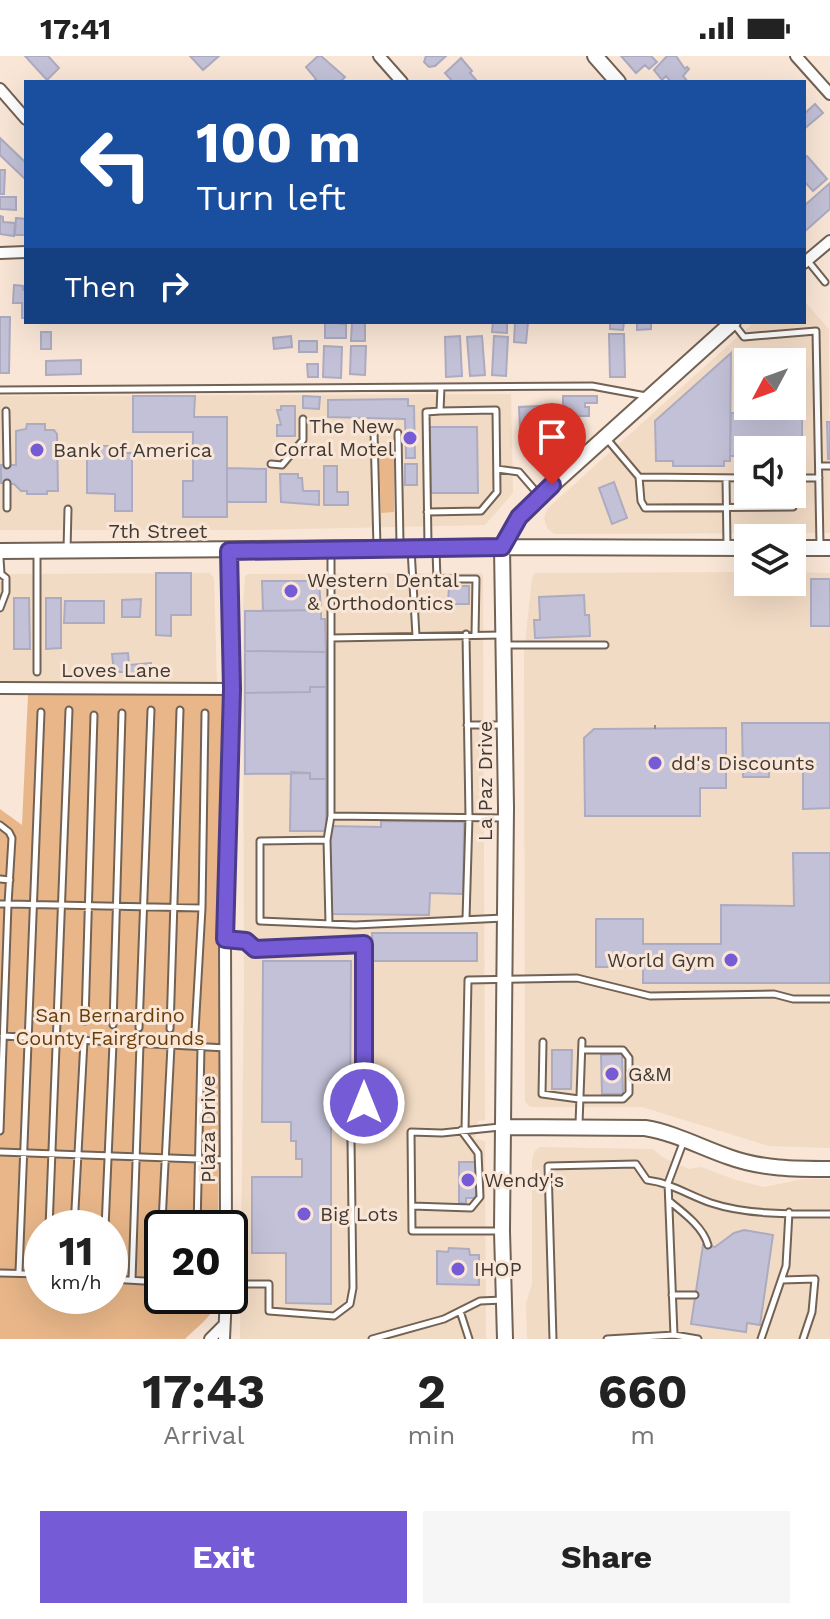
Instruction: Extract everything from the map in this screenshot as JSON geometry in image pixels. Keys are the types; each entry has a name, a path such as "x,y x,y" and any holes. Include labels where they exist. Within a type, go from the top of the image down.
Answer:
{"main road":[{"path":"595,56 616,80"},
{"path":"502,547 519,517 540,496 731,324"},
{"name":"La Paz Drive","path":"502,547 505,818 502,1231 505,1339"},
{"name":"7th Street","path":"0,551 734,548"},
{"path":"505,1127 627,1126 664,1131 730,1158 760,1166 830,1169"}],"street":[{"path":"379,56 400,80"},
{"path":"796,56 830,94"},
{"path":"0,89 24,117"},
{"path":"806,262 830,241"},
{"path":"0,253 24,252"},
{"name":"Plaza Drive","path":"226,1210 225,939 232,689 229,551"},
{"name":"Loves Lane","path":"0,688 232,689"},
{"path":"224,1339 225,1314"},
{"path":"210,1339 224,1325"}],"lane":[{"path":"806,262 825,282"},
{"path":"734,324 744,337 816,331 819,478 825,548"},
{"path":"0,390 592,386 650,396"},
{"path":"440,411 441,387"},
{"path":"427,512 481,511 497,492 496,410 426,412 427,512 437,579 476,579 475,635"},
{"path":"6,411 7,465"},
{"path":"271,464 282,465 303,440 303,419"},
{"path":"374,432 377,549"},
{"path":"398,433 416,636"},
{"path":"605,436 639,477 641,501 645,508 734,508"},
{"path":"819,466 830,466"},
{"path":"497,469 519,472 540,496"},
{"path":"639,477 734,478"},
{"path":"726,478 727,548"},
{"path":"806,478 819,478"},
{"path":"7,483 7,508"},
{"path":"67,551 68,509"},
{"path":"329,924 327,840 331,816 331,550"},
{"path":"37,551 37,672"},
{"path":"0,558 1,574 6,578 6,592 1,598 0,608"},
{"path":"331,638 466,634 503,640 605,645"},
{"path":"466,634 469,817 466,919"},
{"path":"49,1210 69,710"},
{"path":"139,1028 151,710"},
{"path":"170,1029 180,710"},
{"path":"19,1272 41,712"},
{"path":"113,1025 122,713"},
{"path":"195,1032 202,908 205,713"},
{"path":"85,1021 94,715"},
{"path":"467,725 504,725"},
{"path":"331,816 505,818"},
{"path":"0,825 12,838 0,1131"},
{"path":"327,840 260,841 260,921 329,924 505,918"},
{"path":"0,879 10,880"},
{"path":"0,904 202,908"},
{"path":"225,939 246,941 255,949 364,944 363,1125 351,1141 353,1288 350,1304 334,1316 269,1311 269,1284 248,1284"},
{"path":"412,1206 471,1208 480,1197 478,1153 463,1130 468,980 577,978 650,996 774,994 793,999 830,999"},
{"path":"3,1036 226,1048"},
{"path":"75,1210 84,1041"},
{"path":"579,1126 582,1041"},
{"path":"543,1042 542,1094 579,1099 623,1099 629,1093 629,1058 623,1050 582,1050"},
{"path":"105,1210 113,1043"},
{"path":"132,1280 140,1044"},
{"path":"163,1210 171,1046"},
{"path":"197,1210 201,1047"},
{"path":"502,1231 412,1231 411,1132 442,1133 505,1127"},
{"path":"674,1335 668,1183 685,1138"},
{"path":"0,1152 226,1160"},
{"path":"553,1339 548,1166 636,1164 647,1180 668,1183 722,1206 830,1214"},
{"path":"669,1200 689,1216 707,1239 708,1245"},
{"path":"761,1339 786,1266 789,1212"},
{"path":"0,1273 24,1272"},
{"path":"782,1280 815,1279 812,1312 803,1339"},
{"path":"128,1280 144,1281"},
{"path":"672,1295 695,1295"},
{"path":"372,1339 444,1319 480,1301 504,1300"},
{"path":"460,1311 469,1339"},
{"path":"410,1328 412,1339"},
{"path":"607,1339 674,1335 698,1339"}],"shaded area":[{"path":"806,303 829,329 830,533 806,533 806,524 734,524 734,533 554,534 547,528 544,518 547,509 752,324 806,324"},
{"path":"511,394 513,493 485,525 257,530 0,530 0,396"},
{"path":"734,572 734,596 806,596 806,572 830,573 830,1148 769,1146 642,1107 530,1107 525,1102 524,652 535,573"},
{"path":"210,573 214,578 217,683 0,683 0,574"},
{"path":"481,573 483,576 485,1120 478,1121 475,1139 485,1141 486,1339 240,1339 240,1314 248,1314 248,1210 241,1210 243,607 245,576"},
{"path":"540,1147 653,1149 662,1157 689,1169 701,1167 764,1187 803,1179 830,1179 830,1339 527,1339 526,1303 532,1284 532,1161 534,1152"}],"green space":[{"path":"387,443 394,449 394,512 381,513 379,450"},
{"name":"San Bernardino County Fairgrounds","path":"28,695 222,695 218,1210 144,1210 144,1314 210,1314 185,1339 0,1339 0,809 22,825"}],"building":[{"path":"25,56 48,56 59,68 47,80"},
{"path":"190,56 219,56 203,70"},
{"path":"321,56 345,77 342,80 315,80 306,67"},
{"path":"426,56 446,56 435,66 429,67 424,62"},
{"path":"621,56 651,56 657,62 649,69 645,65 636,73"},
{"path":"667,56 676,56 685,69 689,69 683,76 686,80 669,80 666,76 662,80 654,70"},
{"path":"461,58 476,80 451,80 445,73"},
{"path":"815,104 823,113 806,127 806,112"},
{"path":"0,138 24,161 24,178 0,155"},
{"path":"806,157 827,179 813,191 806,183"},
{"path":"0,170 5,170 4,194 0,194"},
{"path":"830,183 830,209 806,230 806,204"},
{"path":"0,197 16,197 16,210 0,209"},
{"path":"0,216 3,222 15,223 14,236 0,234"},
{"path":"16,218 24,219 24,235 15,235"},
{"path":"14,285 23,286 24,318 22,303 13,303"},
{"path":"0,317 10,317 9,373 0,373"},
{"path":"325,324 346,324 346,338 325,338"},
{"path":"352,324 365,324 365,341 351,341"},
{"path":"493,324 507,324 507,333 492,332"},
{"path":"515,324 528,324 526,343 514,342"},
{"path":"610,324 624,324 623,330 610,329"},
{"path":"637,324 651,324 651,329 637,330"},
{"path":"41,332 51,332 51,349 41,349"},
{"path":"609,334 624,334 625,377 610,377"},
{"path":"291,336 292,347 274,349 273,338"},
{"path":"460,336 462,376 446,377 445,337"},
{"path":"482,336 485,375 470,376 467,337"},
{"path":"494,336 508,337 506,376 492,375"},
{"path":"299,341 317,341 317,352 299,352"},
{"path":"324,346 342,347 341,378 323,377"},
{"path":"351,346 366,346 365,375 350,374"},
{"path":"731,353 730,461 724,461 724,466 673,466 673,461 656,461 655,421"},
{"path":"81,360 81,374 46,375 46,361"},
{"path":"307,364 318,364 318,377 308,377"},
{"path":"133,396 195,396 194,417 227,417 227,517 183,517 183,481 193,481 193,432 133,432"},
{"path":"303,396 320,397 319,409 303,408"},
{"path":"563,396 597,396 597,403 585,403 585,407 589,407 589,416 566,416"},
{"name":"The New Corral Motel","path":"408,399 408,406 414,406 415,458 406,458 405,419 328,417 328,400"},
{"path":"559,405 560,422 540,422 541,445 521,446 519,407"},
{"path":"281,406 295,406 295,436 277,436 277,425 281,425 277,410 281,410"},
{"path":"731,413 734,413 734,420 802,420 802,436 734,436 734,456 730,456"},
{"path":"827,422 830,422 830,459 828,459"},
{"name":"Bank of America","path":"27,424 45,424 45,430 54,430 57,434 58,491 27,494 14,484 1,483 1,465 16,465 16,431 26,429"},
{"path":"430,427 477,427 478,493 431,493"},
{"path":"87,446 117,446 117,453 132,453 132,511 115,511 115,494 87,493"},
{"name":"The New Corral Motel","path":"405,464 417,464 417,485 405,485"},
{"path":"324,466 337,466 337,492 348,492 348,505 324,505"},
{"path":"227,468 266,469 266,502 227,502"},
{"path":"280,474 298,474 298,478 302,478 303,491 319,491 319,505 281,502"},
{"path":"614,482 627,518 612,524 599,488"},
{"path":"156,573 191,573 191,615 171,615 171,636 156,635"},
{"path":"811,579 830,579 830,626 811,626"},
{"name":"Western Dental & Orthodontics","path":"262,581 319,581 321,610 263,611"},
{"path":"449,586 469,586 469,604 448,604"},
{"path":"584,595 590,636 535,638 534,620 540,620 539,597"},
{"path":"14,598 29,598 30,649 14,649"},
{"path":"46,598 61,598 61,648 46,649"},
{"path":"141,599 140,617 122,617 122,600"},
{"path":"65,601 104,601 104,623 64,623"},
{"path":"321,610 321,619 325,619 326,652 245,651 245,611"},
{"path":"245,651 326,652 326,687 310,687 310,692 245,693"},
{"path":"128,653 129,665 151,663 152,675 127,677 127,672 114,672 112,654"},
{"path":"310,687 326,687 326,779 310,779 310,773 245,774 245,693 310,692"},
{"path":"742,723 830,723 830,808 803,809 803,767 769,767 769,777 743,777"},
{"name":"dd's Discounts","path":"726,728 726,788 700,788 700,816 585,816 584,738 594,729"},
{"path":"291,772 310,773 310,779 326,779 326,831 290,831"},
{"path":"381,821 464,822 463,894 430,893 429,915 330,914 330,826 381,827"},
{"path":"793,853 830,853 830,983 643,983 643,967 596,967 596,919 643,919 643,944 721,944 721,905 794,906"},
{"path":"372,933 477,933 477,961 373,961"},
{"path":"263,961 351,961 350,1122 331,1122 331,1304 286,1303 286,1253 252,1253 252,1177 302,1177 302,1159 296,1159 296,1141 291,1141 291,1122 262,1122"},
{"name":"G&M","path":"552,1050 572,1050 571,1089 552,1089"},
{"name":"G&M","path":"622,1054 623,1094 602,1094 601,1055"},
{"name":"Wendy's","path":"459,1162 476,1162 476,1198 466,1198 466,1203 459,1203"},
{"path":"744,1230 773,1235 760,1325 747,1323 746,1332 691,1324 703,1245 715,1247 734,1233"},
{"name":"IHOP","path":"449,1248 469,1249 470,1255 479,1255 479,1285 437,1284 437,1251 448,1252"}],"place":[{"name":"The New Corral Motel","path":"410,438"},
{"name":"Bank of America","path":"37,450"},
{"name":"Western Dental & Orthodontics","path":"291,591"},
{"name":"dd's Discounts","path":"655,763"},
{"name":"World Gym","path":"731,960"},
{"name":"G&M","path":"612,1074"},
{"name":"Wendy's","path":"468,1180"},
{"name":"Big Lots","path":"304,1214"},
{"name":"IHOP","path":"458,1269"}],"route":[{"path":"364,1103 364,944 255,949 246,941 225,939 232,689 229,551 502,547 519,517 552,485"}]}
